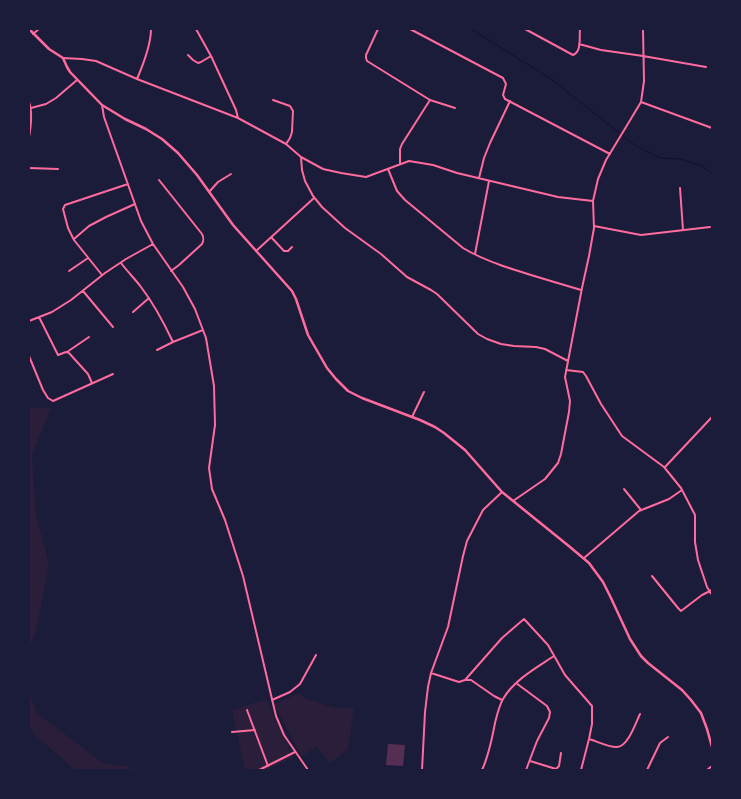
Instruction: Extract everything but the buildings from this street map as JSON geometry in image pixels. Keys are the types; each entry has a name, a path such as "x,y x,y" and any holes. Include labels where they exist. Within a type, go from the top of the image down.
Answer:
{"street":[{"path":"29,29 49,49 64,58 96,61 137,79 238,118 286,144 301,157 323,170 366,177 409,161 433,165 457,173 558,197 593,201"},
{"path":"33,34 39,29"},
{"path":"137,79 143,66 150,37 150,29"},
{"path":"196,29 211,56 236,110 238,118"},
{"path":"378,29 366,55 366,60 430,100 455,108"},
{"path":"410,29 503,78 506,84 503,95 505,99 610,154"},
{"path":"526,29 573,54 578,50 580,29"},
{"path":"513,500 545,479 558,463 561,454 570,412 570,401 565,377 594,226 593,201 598,179 610,154 641,102 644,81 643,29"},
{"path":"579,44 601,50 706,67"},
{"path":"188,55 198,63 211,56"},
{"path":"64,58 68,70 102,105 162,139 190,166 233,225 292,291 308,335 327,368 348,391 435,427 465,450 502,492 584,558 603,582 630,639 641,656 682,690 701,714 712,747"},
{"path":"31,108 46,104 56,98 77,80"},
{"path":"273,100 290,106 293,111 292,132 286,144"},
{"path":"400,164 400,149 402,144 430,100"},
{"path":"479,178 484,158 490,143 510,101"},
{"path":"29,102 31,108 29,137"},
{"path":"641,102 712,128"},
{"path":"102,105 104,117 141,221 153,244 195,309 206,338 214,386 216,425 209,468 212,489 227,526 243,576 276,716 284,735 308,770"},
{"path":"301,157 305,181 314,198 322,207 345,228 381,254 407,277 437,294 478,334 501,344 545,349 568,361"},
{"path":"29,168 58,169"},
{"path":"388,169 397,191 404,200 463,248 475,255 522,272 581,290"},
{"path":"209,192 218,182 231,174"},
{"path":"159,180 204,237 202,244 171,271"},
{"path":"475,255 489,181"},
{"path":"102,275 74,240 68,228 63,209 65,205 128,184"},
{"path":"680,188 683,230"},
{"path":"256,251 314,198"},
{"path":"74,240 89,226 135,204"},
{"path":"594,226 641,235 710,227"},
{"path":"271,237 284,251 288,251 292,247"},
{"path":"29,321 52,312 71,300 102,275 153,244"},
{"path":"69,271 88,258"},
{"path":"121,263 149,298 173,342"},
{"path":"83,291 113,327"},
{"path":"133,312 149,298"},
{"path":"39,317 58,355 67,352 89,337"},
{"path":"157,350 203,330"},
{"path":"67,352 88,374 92,384"},
{"path":"29,356 43,390 48,398 53,401 113,374"},
{"path":"566,370 582,372 586,376 601,404 622,436 664,467 682,490 695,515 695,542 698,560 707,587 711,590 712,595"},
{"path":"412,417 424,392"},
{"path":"664,467 712,417"},
{"path":"624,489 641,510"},
{"path":"584,558 639,511 669,499 682,490"},
{"path":"422,770 428,687 431,673 448,627 467,541 483,510 502,492"},
{"path":"652,576 681,611 711,590"},
{"path":"465,680 502,638 524,619 548,645 565,675 592,706 592,724 581,770"},
{"path":"272,700 290,692 300,684 316,655"},
{"path":"482,770 502,700 516,683 554,656"},
{"path":"431,673 459,682 471,680 502,700"},
{"path":"516,683 547,706 550,712 549,718 537,741 526,770"},
{"path":"248,710 268,766"},
{"path":"589,739 616,748 621,747 628,740 640,714"},
{"path":"232,732 255,730"},
{"path":"647,770 660,743 668,737"},
{"path":"259,770 296,752"},
{"path":"530,761 556,769 559,766 561,754"},
{"path":"707,770 712,766"}],"shaded area":[{"path":"29,408 51,408 32,455 36,515 49,564 36,631 29,647"},
{"path":"29,693 37,713 103,763 131,767 134,770 75,770 34,734 29,727"},
{"path":"299,693 304,698 335,708 354,708 348,749 330,763 316,746 302,757 274,704"},
{"path":"266,699 293,758 266,770 245,770 232,710"}],"waterway":[{"path":"471,29 551,79 636,146 660,158 680,159 702,166 712,174"}]}
